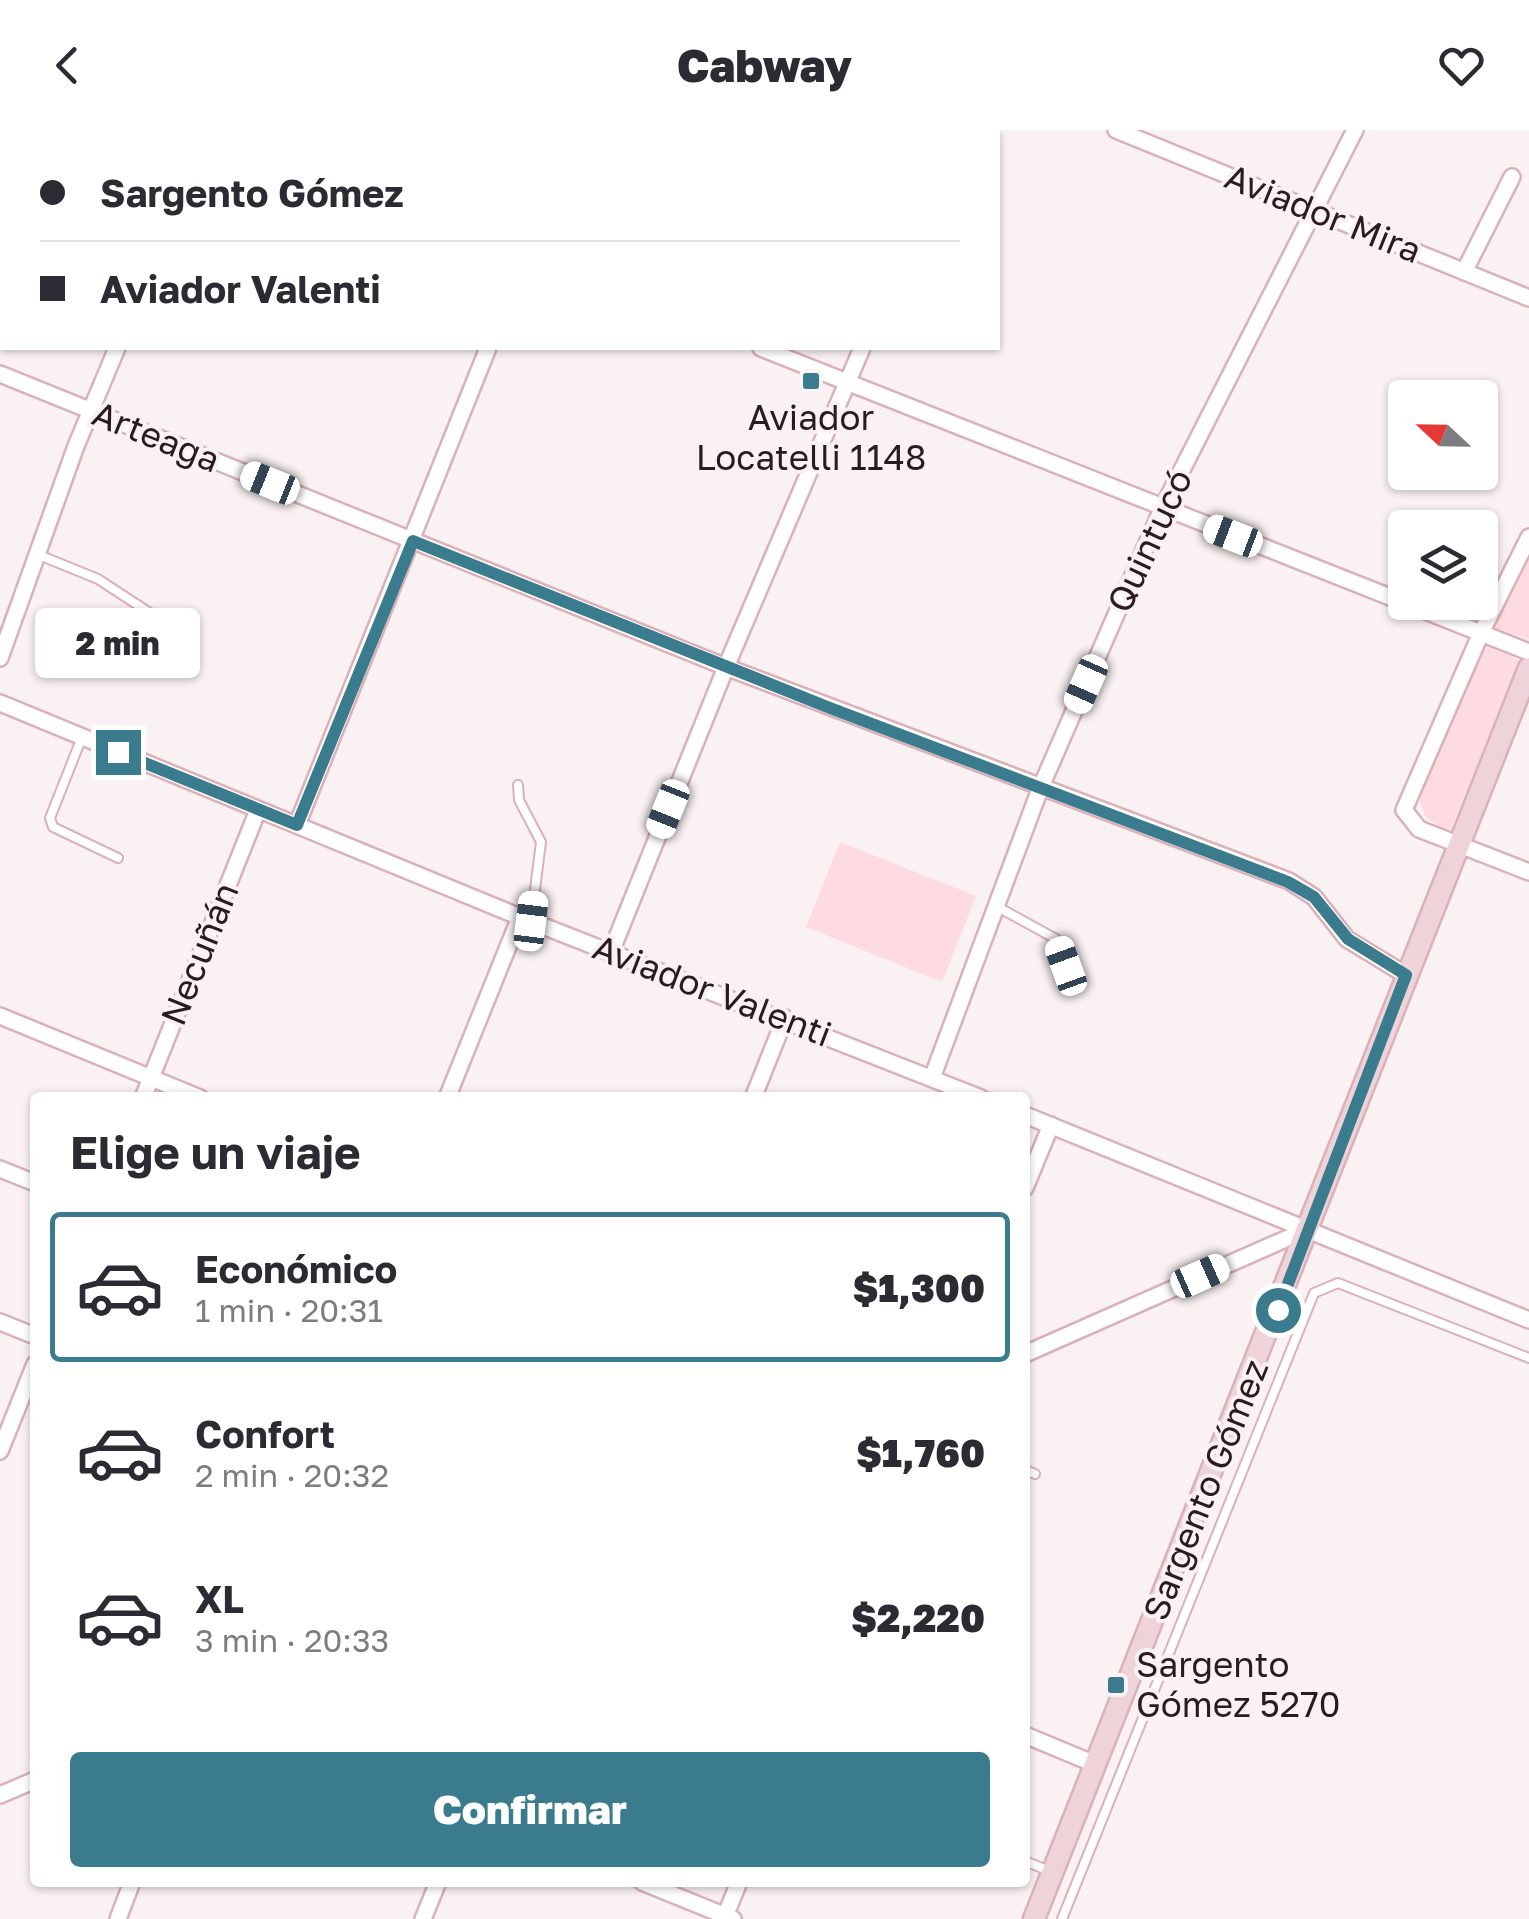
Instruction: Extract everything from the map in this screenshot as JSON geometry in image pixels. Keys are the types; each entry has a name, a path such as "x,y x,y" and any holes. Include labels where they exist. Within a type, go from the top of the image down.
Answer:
{"main road":[{"name":"Sargento Gómez","path":"1034,1919 1529,668"}],"street":[{"name":"Aviador Mira","path":"1116,130 1529,298"},
{"name":"Quintucó","path":"932,1078 1040,789 1162,508 1355,130"},
{"path":"1464,272 1512,176"},
{"path":"0,658 90,410 116,350"},
{"path":"297,825 487,350"},
{"path":"765,350 1529,652"},
{"path":"611,952 726,667 861,350"},
{"name":"Arteaga","path":"0,374 726,667 1288,882 1314,897 1348,939 1406,975"},
{"path":"1529,537 1481,633 1404,810 1420,829 1529,872"},
{"name":"Aviador Valenti","path":"0,703 526,919 966,1092"},
{"name":"Necuñán","path":"145,1092 258,810"},
{"path":"451,1092 526,919"},
{"path":"0,1016 186,1092"},
{"path":"755,1092 785,1018"},
{"path":"1030,1117 1529,1320"},
{"path":"1030,1176 1051,1125"},
{"path":"0,1169 30,1181"},
{"path":"1030,1352 1306,1230"},
{"path":"0,1322 30,1334"},
{"path":"0,1451 30,1376"},
{"path":"1030,1737 1097,1764"},
{"path":"0,1795 30,1782"},
{"path":"118,1919 130,1887"},
{"path":"423,1919 436,1887"},
{"path":"654,1887 727,1918 737,1887"}],"lane":[{"path":"39,555 98,578 153,615 190,631"},
{"path":"82,737 50,818 52,827 118,858"},
{"path":"518,785 518,800 541,842 526,919"},
{"path":"996,906 1056,939 1066,966"},
{"path":"1062,1919 1314,1293 1338,1283 1529,1358"},
{"path":"1030,1472 1035,1474"},
{"path":"1030,1863 1053,1873"}],"shaded area":[{"path":"1529,557 1529,639 1494,628"},
{"path":"1485,642 1521,662 1449,833 1425,816 1419,798"},
{"path":"840,842 976,896 942,982 806,927"}],"place":[{"name":"Aviador Locatelli 1148","path":"811,381"},
{"name":"Sargento Gómez 5270","path":"1116,1685"}],"route":[{"path":"118,752 297,825 413,541 830,708 1305,890 1361,950 1406,975 1278,1310"}]}
